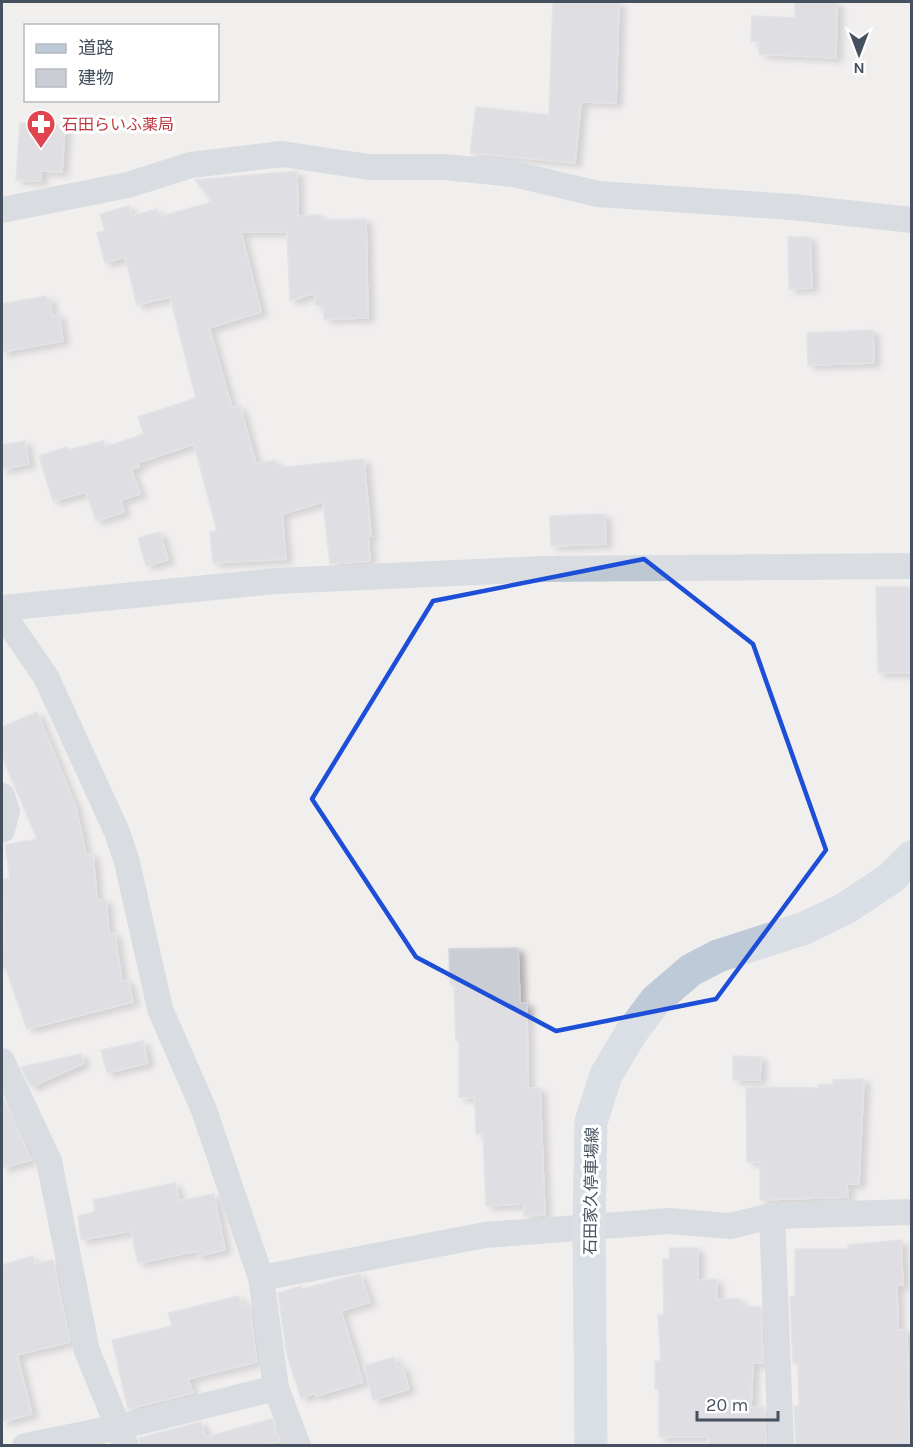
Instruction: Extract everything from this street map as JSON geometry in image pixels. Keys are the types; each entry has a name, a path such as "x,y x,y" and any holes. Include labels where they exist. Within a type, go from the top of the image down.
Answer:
{"main road":[{"name":"石田家久停車場線","path":"591,1446 589,1226 591,1122 606,1075 656,1000 691,970 718,956 805,928 846,908 891,878 912,857"}],"street":[{"path":"2,210 128,185 191,165 282,154 369,167 445,167 514,174 597,194 792,207 912,220"},
{"path":"2,608 276,581 541,569 912,566"},
{"path":"2,613 46,677 117,832 128,862 160,1010 204,1110 261,1278 276,1388 298,1446"},
{"path":"2,796 7,812 2,830"},
{"path":"2,1061 49,1161 87,1352 122,1436"},
{"path":"261,1278 485,1235 669,1221 730,1226 772,1216 912,1212"},
{"path":"772,1216 781,1446"},
{"path":"25,1446 122,1436 276,1388"}],"highlighted area":[{"path":"644,559 753,644 826,850 716,999 556,1031 416,957 312,799 433,601"}],"building":[{"path":"553,2 619,2 616,103 581,102 575,163 470,153 476,107 549,115"},
{"path":"795,2 837,2 836,58 759,54 759,42 751,41 752,16 795,18"},
{"path":"20,123 65,126 62,172 41,171 41,181 16,180"},
{"path":"297,171 298,216 321,215 321,220 366,219 368,318 324,319 323,305 315,305 315,293 290,301 287,232 241,232 261,312 209,328 232,408 240,406 256,464 275,460 277,468 364,459 371,536 368,536 370,561 330,564 323,502 282,514 286,559 213,563 210,532 217,531 194,444 138,463 139,467 131,469 140,494 121,500 124,512 96,521 86,492 53,501 39,456 67,447 68,450 103,441 105,447 144,434 138,417 196,398 170,297 137,305 125,257 105,263 97,233 105,231 100,214 129,206 131,216 157,209 159,217 212,202 195,180"},
{"path":"788,237 810,237 812,288 789,289"},
{"path":"46,296 47,300 50,299 52,316 59,314 63,341 2,352 2,304"},
{"path":"873,330 874,363 808,365 807,333"},
{"path":"25,441 29,464 2,469 2,445"},
{"path":"605,514 606,544 551,546 550,516"},
{"path":"160,532 168,560 146,566 138,538"},
{"path":"876,587 912,587 912,673 878,673"},
{"path":"37,712 76,808 86,854 93,854 97,900 106,899 109,934 115,933 122,982 128,980 133,1002 27,1029 6,969 2,969 2,944 4,944 2,879 10,879 5,845 37,839 2,756 2,727"},
{"path":"518,948 520,1003 527,1003 528,1088 540,1088 545,1215 524,1216 524,1204 486,1206 483,1133 476,1134 475,1098 459,1097 459,1041 456,1041 454,985 450,985 449,949"},
{"path":"143,1041 148,1063 107,1073 101,1050"},
{"path":"81,1054 84,1063 31,1087 21,1067"},
{"path":"733,1056 761,1057 760,1080 733,1080"},
{"path":"864,1079 859,1184 847,1184 848,1197 760,1200 760,1162 747,1162 746,1087 819,1088 818,1085 833,1084 833,1080"},
{"path":"2,1095 31,1160 2,1168"},
{"path":"175,1183 179,1201 214,1194 225,1250 198,1256 197,1251 138,1263 131,1231 81,1240 78,1216 95,1210 93,1200"},
{"path":"901,1240 903,1285 897,1285 898,1330 907,1330 909,1446 796,1446 794,1406 799,1406 798,1363 793,1363 790,1297 795,1296 795,1249 848,1249 848,1245"},
{"path":"669,1248 698,1248 698,1280 717,1279 717,1299 740,1299 740,1307 761,1307 763,1363 753,1363 751,1407 764,1407 766,1446 709,1446 708,1437 659,1437 659,1389 655,1389 655,1361 661,1361 658,1315 664,1315 663,1259 670,1259"},
{"path":"33,1256 35,1264 53,1260 70,1342 17,1355 32,1414 2,1422 2,1265"},
{"path":"360,1274 370,1302 341,1311 363,1382 316,1396 315,1393 301,1398 287,1355 278,1293"},
{"path":"239,1296 241,1306 249,1303 257,1362 188,1379 193,1393 128,1409 112,1340 172,1326 168,1313"},
{"path":"394,1357 397,1367 402,1365 409,1389 373,1400 364,1366"},
{"path":"272,1419 280,1441 265,1446 141,1446 139,1438 201,1422 206,1437"}],"place":[{"name":"石田らいふ薬局","path":"41,150"}]}
